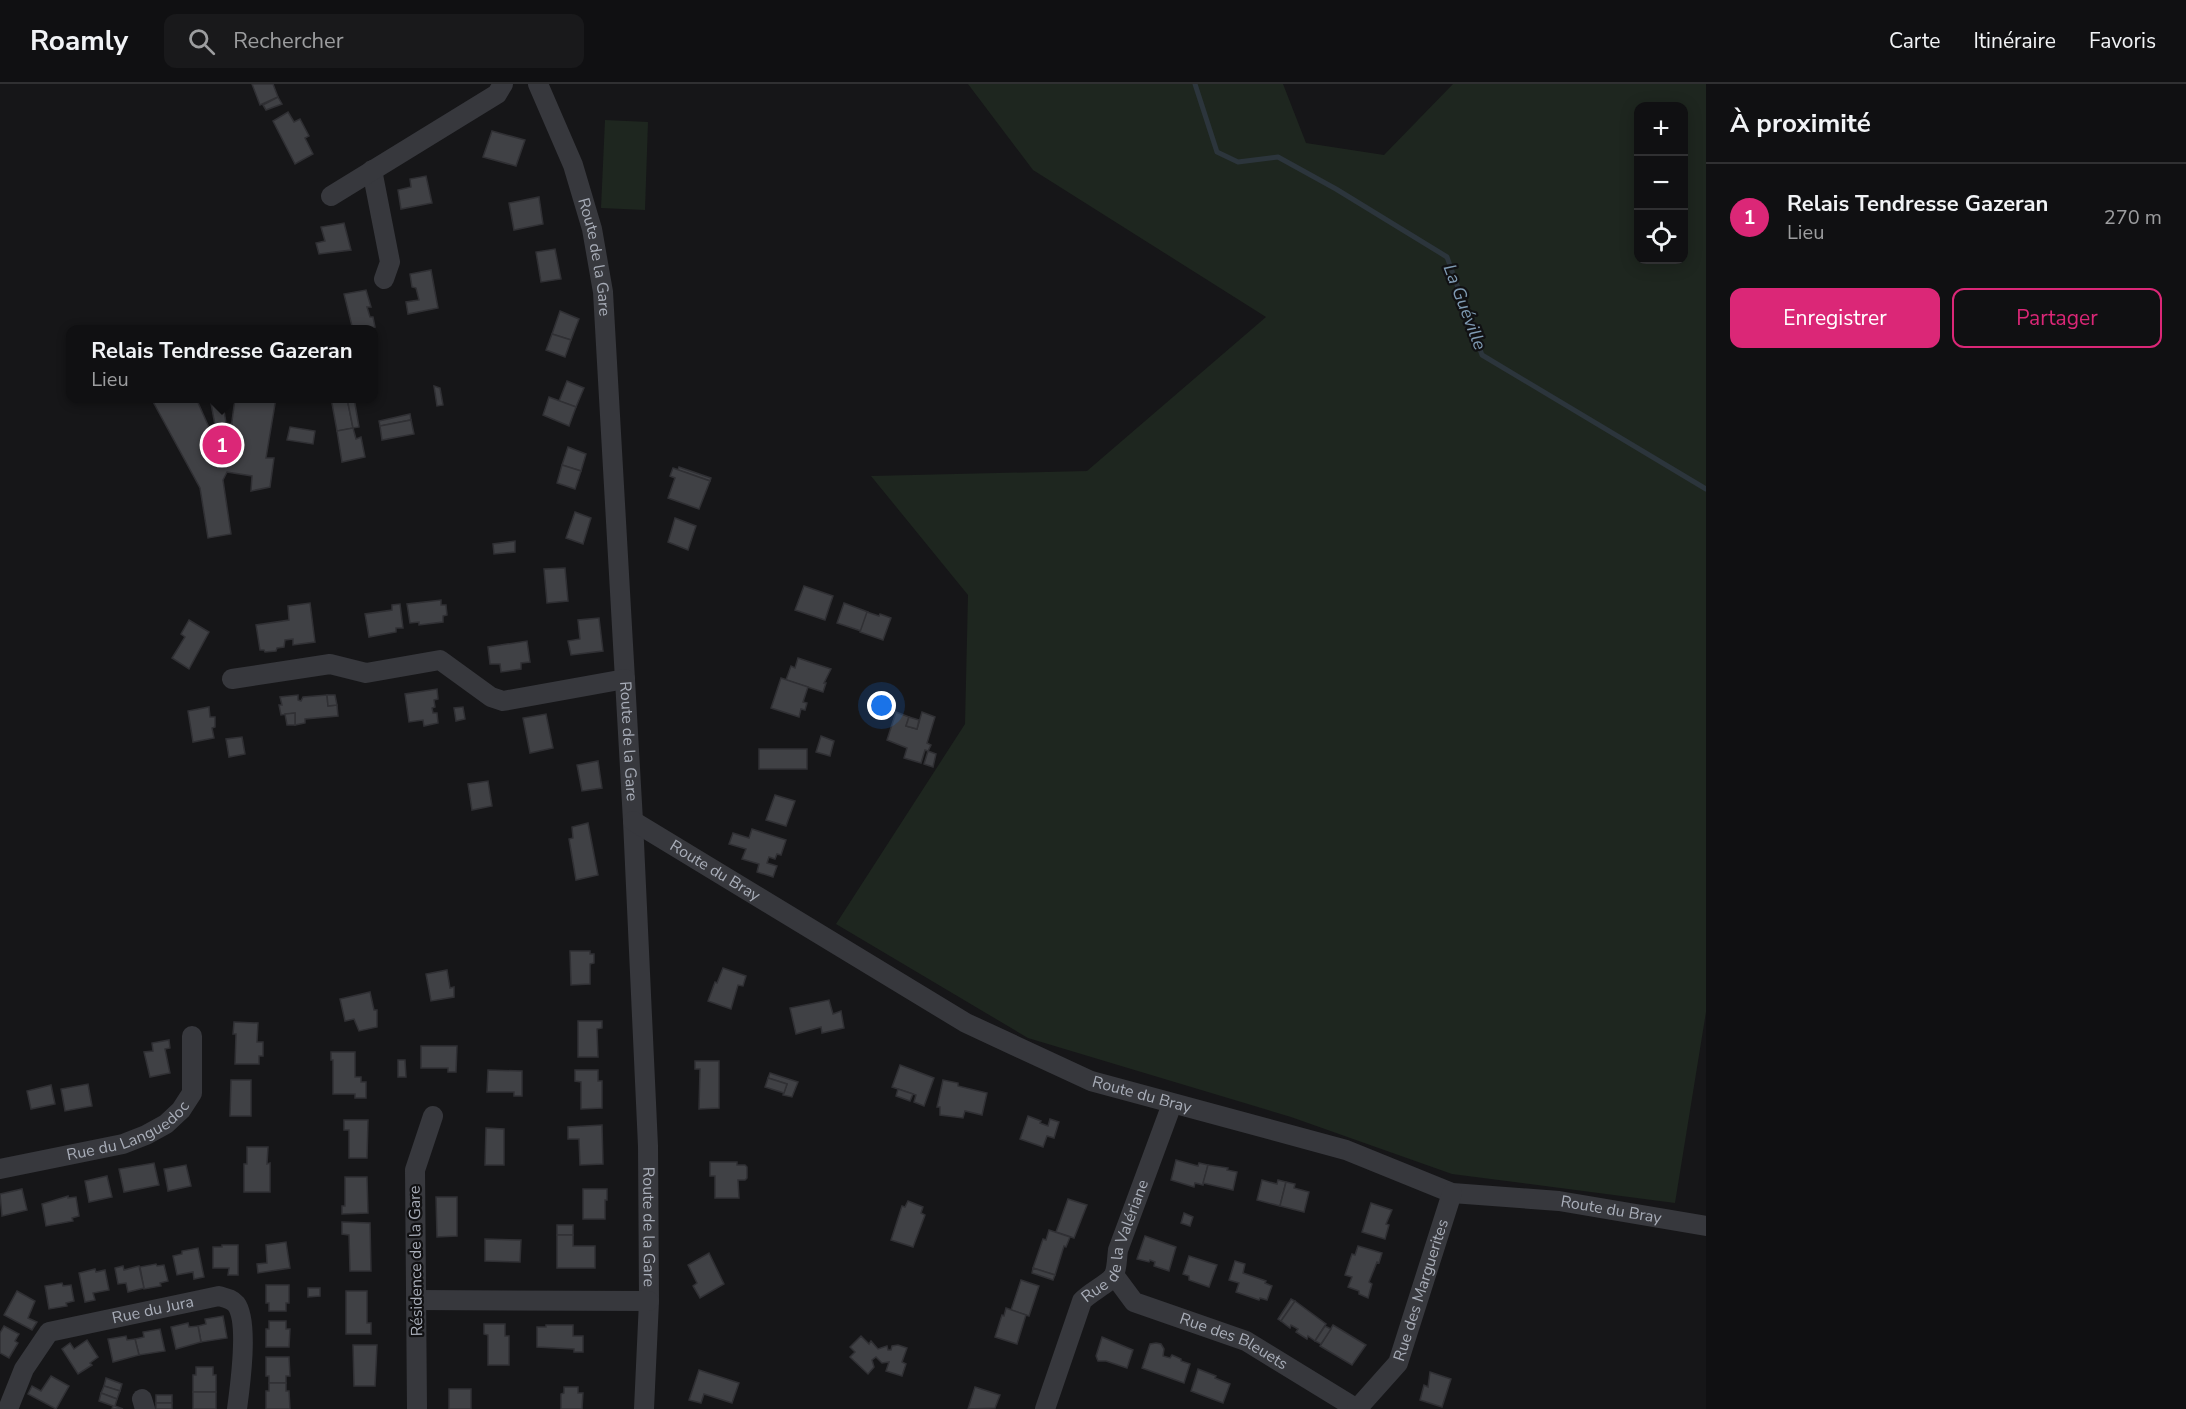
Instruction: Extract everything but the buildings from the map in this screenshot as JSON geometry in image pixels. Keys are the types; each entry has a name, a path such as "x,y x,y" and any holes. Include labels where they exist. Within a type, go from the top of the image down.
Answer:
{"street":[{"path":"331,196 497,94 503,84"},
{"name":"Route de la Gare","path":"538,84 573,165 592,229 603,292 633,821 648,1146 650,1301 644,1409"},
{"path":"372,171 390,262 384,279"},
{"path":"232,679 330,664 366,673 440,660 491,697 502,701 625,679"},
{"name":"Route du Bray","path":"633,821 966,1023 1091,1082 1346,1150 1452,1193 1559,1201 1706,1226"},
{"name":"Rue du Languedoc","path":"0,1170 123,1144 166,1124 192,1093 192,1036"},
{"name":"Rue de la Valériane","path":"1046,1409 1082,1301 1090,1292 1114,1275 1118,1250 1172,1104"},
{"name":"Résidence de la Gare","path":"417,1409 415,1170 433,1116"},
{"name":"Rue des Marguerites","path":"1357,1409 1398,1363 1452,1193"},
{"name":"Rue des Bleuets","path":"1114,1275 1134,1302 1246,1341 1357,1409"},
{"name":"Rue du Jura","path":"8,1409 24,1369 49,1332 219,1296 230,1299 238,1306 242,1324 243,1359 237,1409"},
{"path":"416,1300 650,1301"}],"shaded area":[{"path":"968,84 1283,84 1306,143 1384,155 1453,84 1706,84 1706,1012 1675,1203 1452,1174 1291,1117 1028,1038 836,924 965,724 968,595 871,476 1087,471 1266,317 1033,170"},
{"path":"605,120 648,122 645,210 601,208"}],"waterway":[{"name":"La Guéville","path":"1195,84 1217,152 1238,162 1278,157 1336,189 1447,257 1482,355 1706,489"}],"place":[{"name":"Relais Tendresse Gazeran","path":"222,445"}]}
